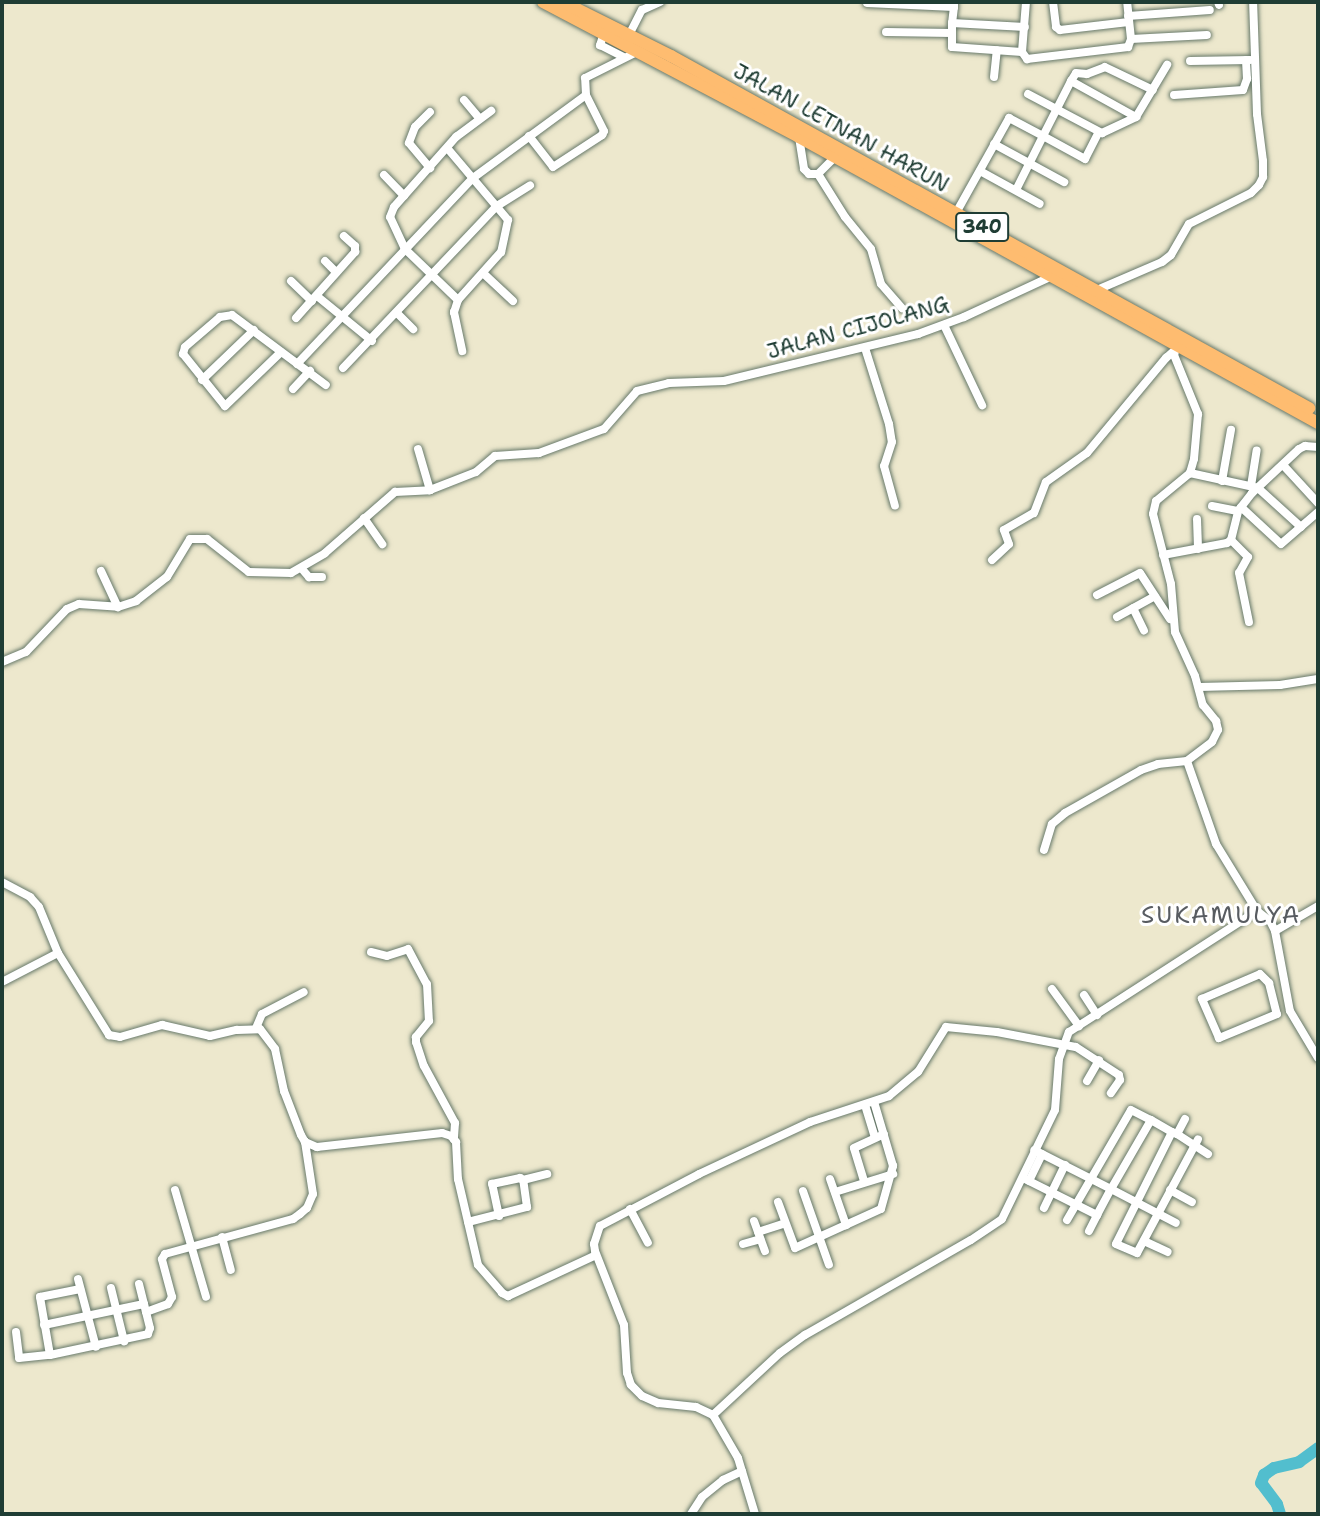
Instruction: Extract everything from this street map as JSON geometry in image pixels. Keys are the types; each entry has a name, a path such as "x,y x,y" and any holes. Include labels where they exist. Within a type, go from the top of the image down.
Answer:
{"main road":[{"name":"JALAN LETNAN HARUN","path":"543,2 604,33 642,47 795,132 956,213 1052,276 1318,413"},
{"name":"JALAN LETNAN HARUN","path":"563,2 629,35 642,47"},
{"name":"JALAN LETNAN HARUN","path":"795,132 835,157 1097,290 1175,348 1318,423"}],"street":[{"path":"629,35 642,10 662,2"},
{"path":"1026,2 1022,52 1027,59 1125,48 1131,39 1126,2"},
{"path":"1053,2 1056,27 1060,30 1210,10"},
{"path":"1097,290 1162,262 1171,255 1189,224 1251,192 1259,185 1263,177 1263,161 1257,114 1253,2"},
{"path":"867,4 954,4 952,47 1022,52"},
{"path":"953,23 1025,27"},
{"path":"886,32 952,33"},
{"path":"604,33 600,45 624,57"},
{"path":"1131,39 1207,35"},
{"path":"529,136 553,167 602,135 604,131 586,95 585,78 642,47"},
{"path":"994,77 997,50"},
{"path":"1174,95 1243,90 1248,79 1246,60"},
{"path":"1190,61 1256,61"},
{"path":"1028,94 1105,133 1136,117 1167,65"},
{"path":"1016,191 1076,73 1089,74 1105,67 1153,90"},
{"path":"1071,81 1136,117"},
{"path":"297,365 473,178 586,95"},
{"path":"464,100 478,118"},
{"path":"458,300 405,249 390,217 394,207 448,149 456,136 491,111"},
{"path":"430,112 415,127 409,143 430,168"},
{"path":"956,213 1009,118 1085,159 1099,132"},
{"path":"795,132 804,169 818,174 845,217 871,248 881,284 902,308"},
{"path":"993,144 1064,183"},
{"path":"448,149 508,220 503,235 503,248 458,300 454,314 461,351"},
{"path":"818,174 835,157"},
{"path":"980,171 1040,204"},
{"path":"384,175 404,196"},
{"path":"343,368 372,341 497,206 530,185"},
{"path":"296,317 355,252 355,246 344,236"},
{"path":"325,261 336,272"},
{"path":"483,273 513,301"},
{"name":"JALAN CIJOLANG","path":"302,569 395,492 430,490 477,472 495,456 539,453 604,429 637,391 669,383 724,381 865,348 944,325 1052,276"},
{"path":"291,281 372,341"},
{"path":"397,313 413,328"},
{"path":"281,352 228,406 222,404 184,358 185,347 223,315 236,317 326,385"},
{"path":"944,325 982,405"},
{"path":"202,380 254,330"},
{"path":"865,348 889,424 892,442 884,466 895,506"},
{"path":"992,560 1009,544 1004,530 1034,513 1045,482 1087,453 1175,348 1198,414 1190,473 1154,504 1153,514 1171,584 1172,622"},
{"path":"293,389 310,372"},
{"path":"1223,481 1231,430"},
{"path":"1305,446 1318,455"},
{"path":"1231,540 1233,524 1240,509 1257,486 1305,446 1318,447"},
{"path":"418,449 430,490"},
{"path":"1257,450 1253,476 1257,486 1301,527"},
{"path":"1283,465 1318,503"},
{"path":"1190,473 1257,486"},
{"path":"1212,506 1240,509 1279,544 1285,543 1318,512"},
{"path":"364,518 382,544"},
{"path":"1196,519 1198,549"},
{"path":"2,662 26,652 67,609 89,604 118,607 130,604 154,589 170,572 185,543 194,538 212,542 241,568 254,574 287,574 302,569 309,577 322,577"},
{"path":"1163,555 1231,540"},
{"path":"1231,540 1248,557 1239,573 1249,622"},
{"path":"101,571 118,607"},
{"path":"1044,850 1052,824 1065,813 1141,770 1158,764 1187,761 1212,742 1217,734 1216,721 1203,705 1199,687 1172,622 1140,573 1097,595"},
{"path":"1117,617 1155,596"},
{"path":"1132,608 1144,631"},
{"path":"1199,687 1280,685 1318,678"},
{"path":"1187,761 1216,844 1257,911 1270,921 1275,930 1292,1014 1318,1058"},
{"path":"2,882 30,897 39,907 58,953 106,1032 115,1037 162,1025 210,1037 256,1028 263,1031 275,1049 285,1095 305,1142 313,1194 307,1208 293,1219 222,1237 163,1256 172,1301 145,1308 115,1310 88,1320 45,1327"},
{"path":"1275,930 1318,906"},
{"path":"713,1415 780,1353 805,1335 998,1222 1026,1180 1055,1110 1059,1059 1069,1032 1257,911"},
{"path":"372,952 387,956 408,949 427,984 429,1021 416,1037 416,1042 424,1066 454,1123 458,1179 478,1265 504,1295 596,1255"},
{"path":"2,982 58,953"},
{"path":"1260,974 1269,983 1276,1014 1221,1038 1217,1037 1203,997 1260,974"},
{"path":"1269,983 1284,981"},
{"path":"1052,989 1079,1026"},
{"path":"256,1028 262,1014 304,992"},
{"path":"1084,995 1097,1015"},
{"path":"755,1514 742,1471 713,1415 696,1407 659,1403 633,1388 627,1373 624,1325 596,1255 594,1244 600,1226 810,1122 889,1096 918,1072 946,1027 1064,1043 1099,1060 1120,1076 1111,1093"},
{"path":"1087,1081 1099,1060"},
{"path":"778,1202 795,1248 881,1209 893,1166 869,1103"},
{"path":"1067,1220 1129,1111 1196,1142 1208,1154"},
{"path":"1185,1119 1115,1241 1135,1254 1196,1142"},
{"path":"1089,1231 1151,1120"},
{"path":"305,1142 322,1148 442,1133 454,1139"},
{"path":"864,1181 854,1148 880,1136"},
{"path":"1038,1152 1176,1223"},
{"path":"1044,1208 1065,1165"},
{"path":"499,1216 492,1184 517,1178 523,1181 547,1174"},
{"path":"835,1192 892,1174"},
{"path":"830,1179 846,1225"},
{"path":"1026,1180 1097,1215"},
{"path":"468,1222 499,1216 528,1205 523,1181"},
{"path":"175,1190 205,1297"},
{"path":"1170,1190 1192,1202"},
{"path":"803,1191 829,1265"},
{"path":"630,1209 648,1243"},
{"path":"754,1222 765,1251"},
{"path":"743,1244 785,1223"},
{"path":"222,1237 231,1270"},
{"path":"1144,1241 1168,1252"},
{"path":"78,1279 96,1347"},
{"path":"16,1332 19,1358 96,1347 150,1333 139,1284"},
{"path":"111,1287 124,1341"},
{"path":"50,1355 41,1296 80,1289"},
{"path":"691,1514 702,1497 723,1480 742,1471"}],"waterway":[{"path":"1280,1514 1277,1504 1261,1483 1264,1475 1274,1468 1299,1462 1318,1448"}],"district":[{"name":"SUKAMULYA","path":"1221,916"}]}
